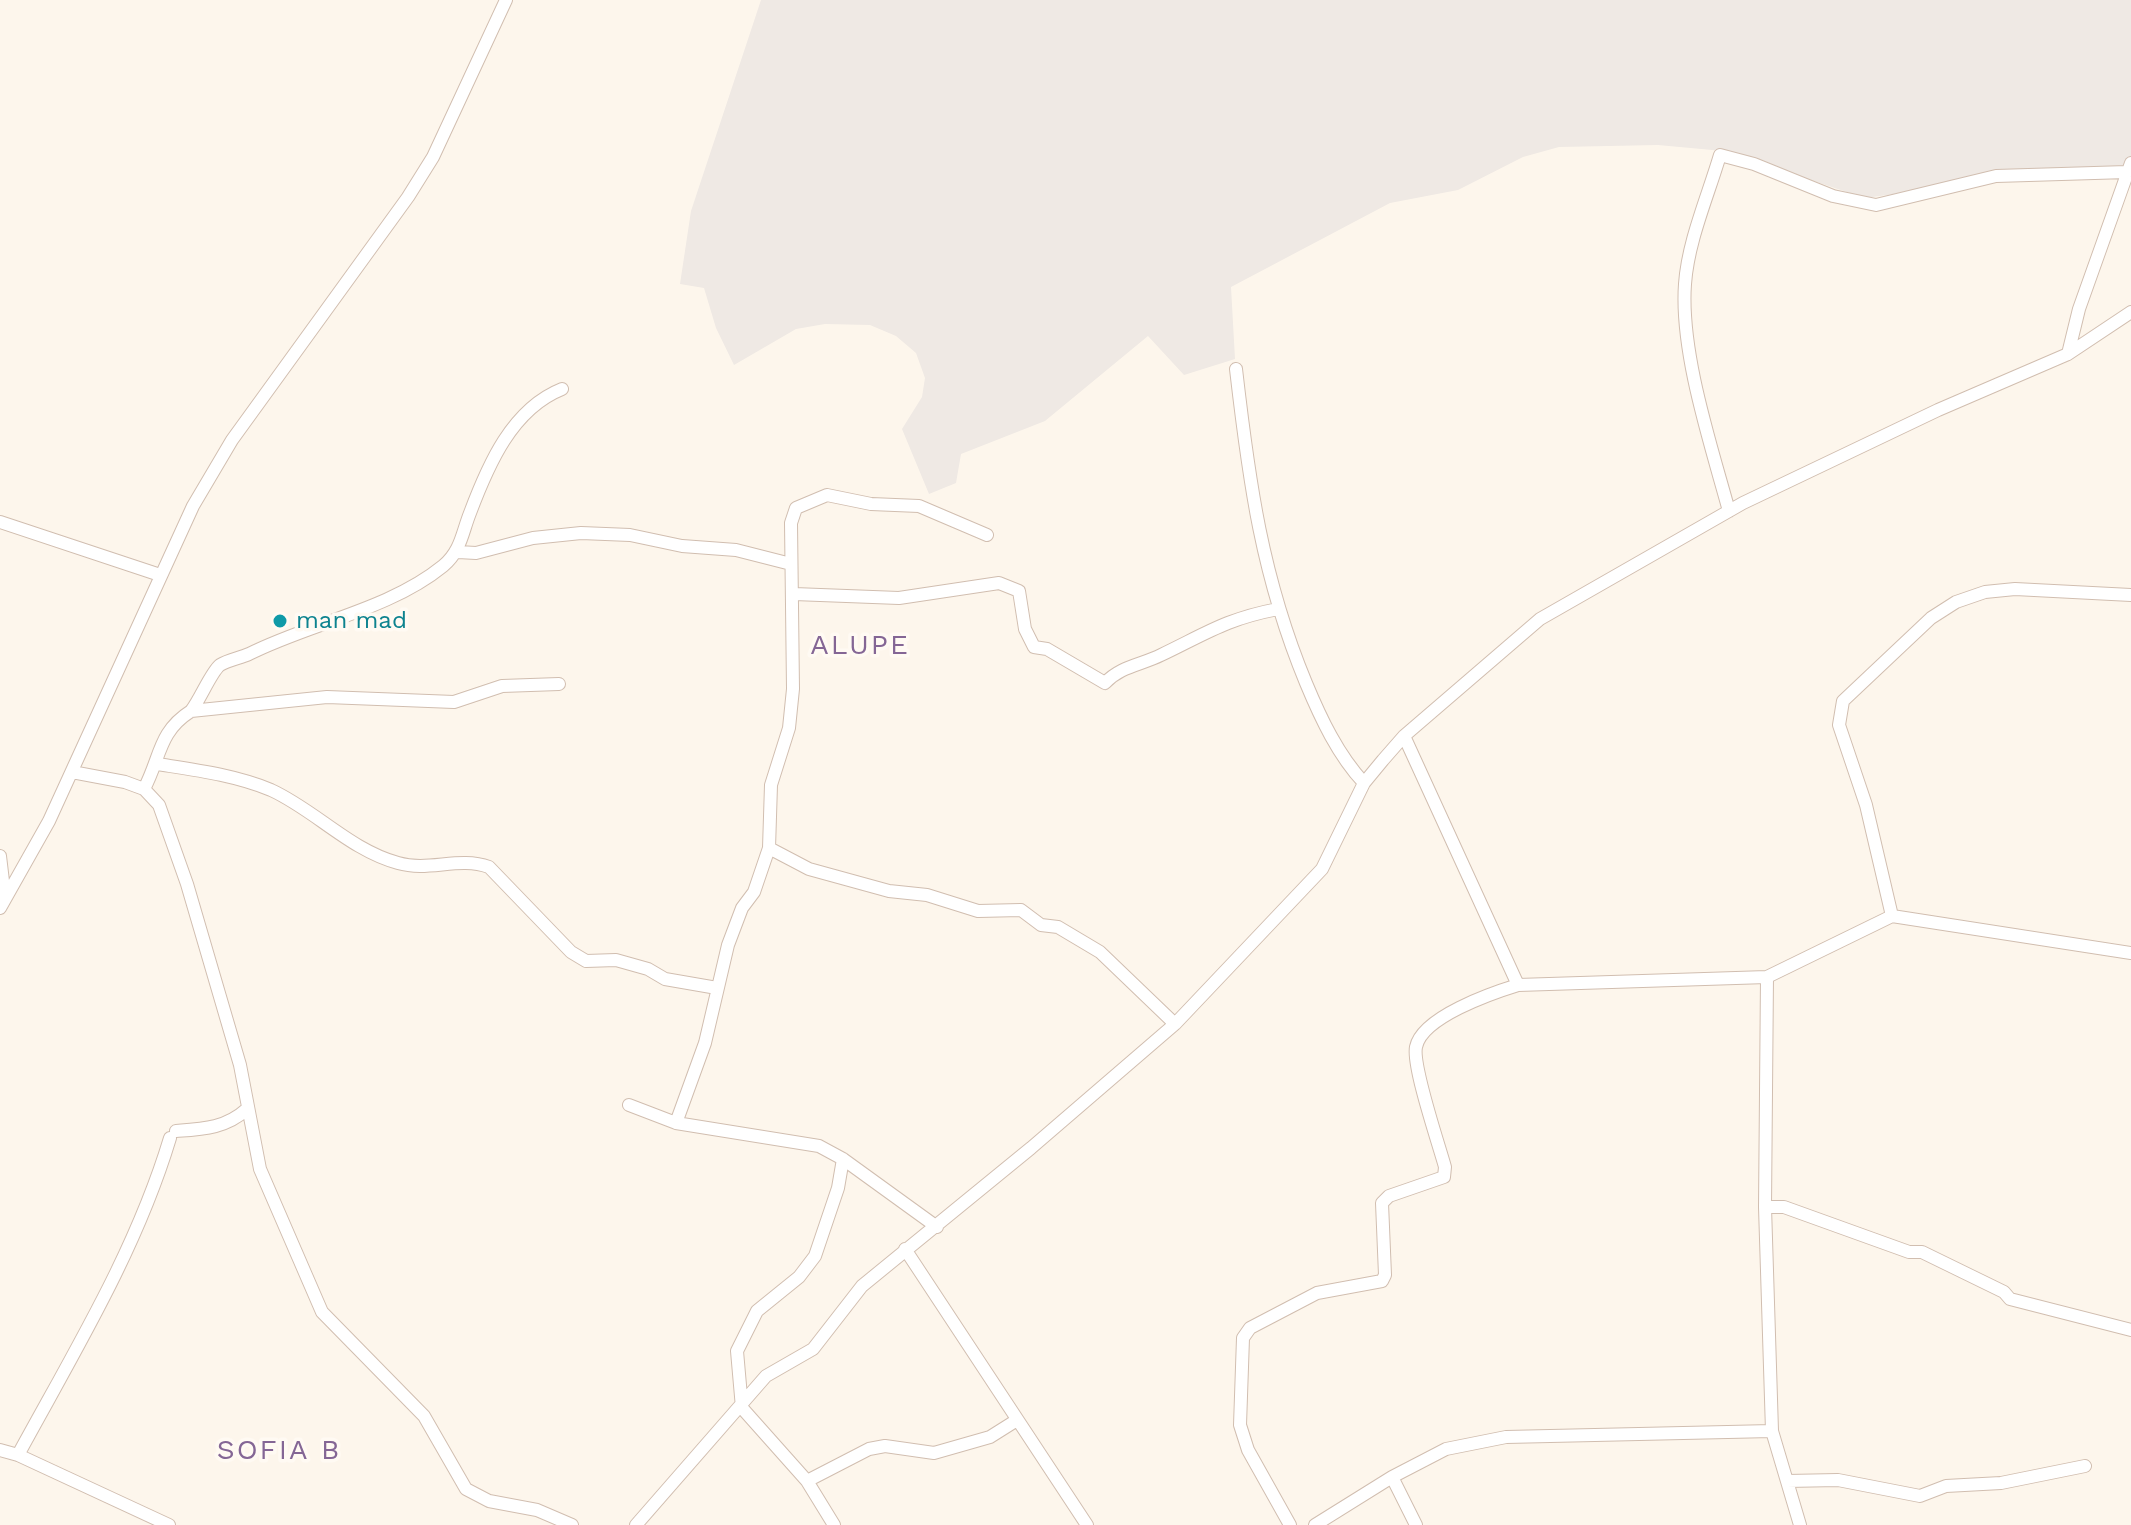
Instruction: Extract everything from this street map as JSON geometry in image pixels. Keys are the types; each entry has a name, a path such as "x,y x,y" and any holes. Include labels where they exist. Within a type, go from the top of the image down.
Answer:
{"street":[{"path":"3,903 29,861 72,772 193,506 232,440 425,170 506,0"},
{"path":"1729,511 1690,354 1685,315 1690,255 1720,155 1754,164 1833,196 1876,205 1996,176 2129,168 2079,309 2068,354"},
{"path":"636,1525 742,1408 766,1376 813,1349 862,1286 905,1249 937,1227 1175,1024 1322,869 1364,783 1404,736 1540,619 1729,511 1938,410 2068,354 2131,312"},
{"path":"1236,369 1260,544 1278,609 1313,699 1347,764 1364,783"},
{"path":"191,711 219,666 416,583 458,552 485,476 519,418 544,396 562,389"},
{"path":"676,1123 705,1043 733,933 754,892 769,848 771,785 789,728 793,689 791,523 796,508 827,495 871,504 919,506 987,535"},
{"path":"0,522 160,575"},
{"path":"458,552 476,553 533,538 581,533 630,535 682,546 736,550 791,564"},
{"path":"794,594 899,598 950,588 999,583 1012,585 1019,591 1025,629 1034,647 1047,649 1105,683 1116,671 1159,656 1236,617 1278,609"},
{"path":"1892,916 1866,805 1839,725 1843,701 1931,618 1956,602 1985,592 2015,589 2131,595"},
{"path":"144,789 157,764 163,737 173,722 191,711 327,697 454,702 502,686 559,684"},
{"path":"1404,736 1518,985"},
{"path":"157,764 222,775 272,791 364,849 397,863 420,868 475,862 489,867 571,952 586,961 616,960 648,969 665,979 717,988"},
{"path":"72,772 144,789 159,805 187,884 240,1065 260,1169 322,1312 424,1416 466,1489 477,1497 537,1510 572,1525"},
{"path":"769,848 809,869 889,891 927,895 978,911 1021,910 1041,925 1058,927 1100,952 1175,1024"},
{"path":"0,856 3,903"},
{"path":"1290,1525 1248,1450 1240,1425 1243,1338 1250,1328 1317,1293 1382,1281 1385,1275 1382,1203 1389,1196 1444,1177 1445,1167 1415,1055 1416,1044 1423,1033 1453,1011 1486,995 1518,985 1767,977 1892,916 2131,953"},
{"path":"1767,977 1765,1207 1772,1431 1800,1525"},
{"path":"629,1105 676,1123 803,1142 843,1159 937,1227"},
{"path":"18,1455 92,1322 156,1186 173,1135 233,1122 247,1109"},
{"path":"233,1122 251,1131"},
{"path":"834,1525 807,1481 742,1408 737,1351 757,1311 799,1277 815,1256 838,1188 843,1159"},
{"path":"1765,1207 1784,1207 1909,1252 1922,1252 2004,1292 2010,1299 2131,1330"},
{"path":"905,1249 1087,1525"},
{"path":"807,1481 869,1449 885,1446 934,1453 990,1437 1017,1420"},
{"path":"1315,1525 1392,1477 1446,1449 1506,1437 1772,1431"},
{"path":"0,1450 18,1455 169,1525"},
{"path":"1787,1481 1838,1480 1920,1496 1946,1486 2001,1483 2085,1466"},
{"path":"1392,1477 1416,1525"}],"shaded area":[{"path":"761,0 2131,0 2131,156 2126,168 1990,171 1917,191 1865,198 1723,151 1658,145 1559,147 1523,157 1458,190 1390,203 1231,287 1235,359 1184,375 1148,336 1045,421 961,454 956,483 929,494 902,429 922,397 925,378 916,353 896,336 870,325 825,324 796,329 734,365 716,328 704,288 680,284 691,211"}],"place":[{"name":"man mad","path":"280,621"}],"district":[{"name":"ALUPE","path":"860,646"},
{"name":"SOFIA B","path":"279,1451"}]}
